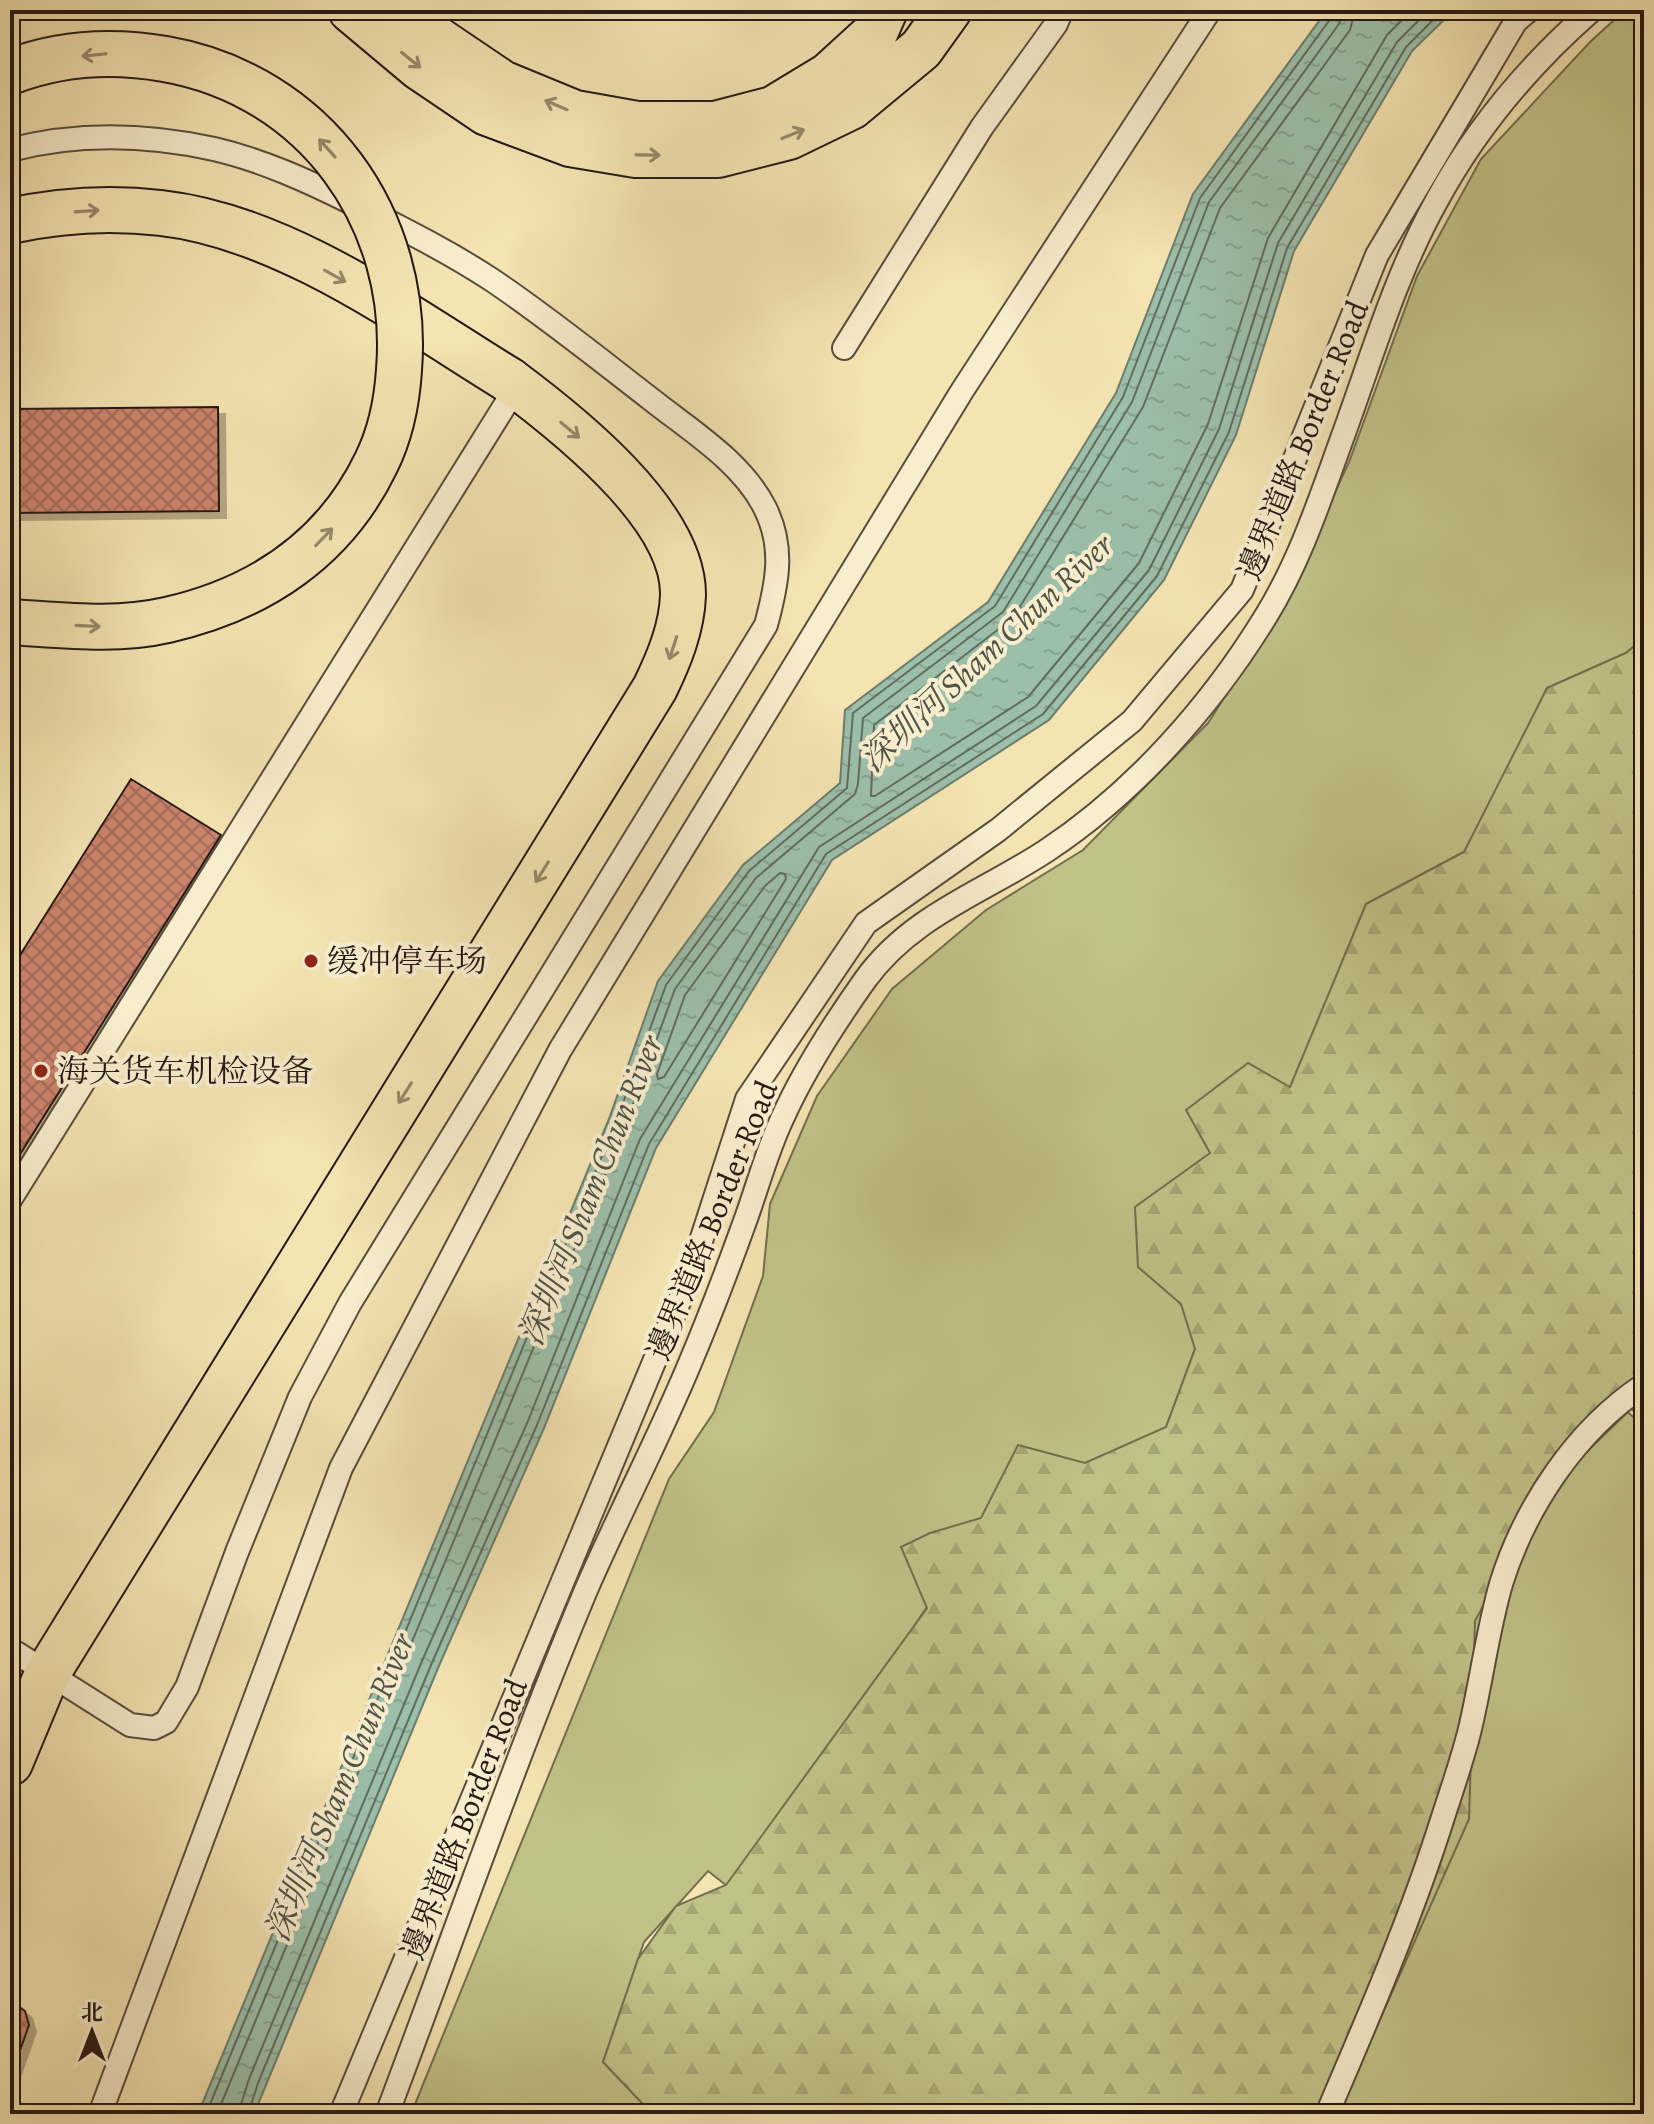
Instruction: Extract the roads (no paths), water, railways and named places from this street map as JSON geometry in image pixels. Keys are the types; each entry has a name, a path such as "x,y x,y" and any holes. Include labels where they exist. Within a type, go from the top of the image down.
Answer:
{"main road":[{"path":"351,10 419,67 487,113 570,144 636,155 717,139 789,137 851,107 921,49 949,10"},
{"path":"403,10 437,39 502,83 575,113 717,139 829,75 875,33 885,10"},
{"path":"10,72 62,58 109,53 145,56 186,63 230,76 266,95 299,120 330,150 358,189 378,229 391,265 399,305 401,348 398,386 390,425 377,462 354,501 326,537 287,571 254,590 213,607 165,621 112,627 10,622"},
{"path":"10,221 45,213 104,209 162,213 209,222 302,258 374,297 513,383 586,443 631,488 664,531 676,559 683,592 679,626 669,661 655,688 47,1674 10,1763"}],"lane":[{"path":"844,348 982,127 1056,24 1062,10"},
{"path":"100,2114 341,1468 560,1050 962,391 1210,10"},
{"path":"341,2114 689,1278 747,1099 866,923 998,830 1132,721 1242,590 1377,255 1516,21 1529,10"},
{"name":"邊界道路 Border Road","path":"387,2114 556,1664 588,1586 685,1374 744,1225 780,1122 793,1096 853,998 889,951 943,908 1027,863 1098,812 1164,747 1228,670 1267,613 1301,548 1404,270 1433,206 1495,111 1538,60 1592,10"},
{"path":"10,150 55,139 112,136 166,140 217,149 319,187 423,240 490,279 557,326 747,479 774,529 779,557 777,585 766,625 358,1289 300,1397 175,1711 166,1722 154,1728 130,1725 10,1649"},
{"path":"10,1200 513,383"},
{"path":"1327,2114 1371,2010 1442,1820 1469,1731 1496,1605 1512,1557 1546,1489 1577,1445 1619,1403 1644,1385"}],"water":[{"name":"深圳河 Sham Chun River","path":"1327,10 1454,10 1412,51 1294,251 1236,435 1164,580 1049,720 832,860 656,1148 544,1428 438,1668 254,2114 198,2114 609,1119 658,981 743,865 840,783 845,710 988,602 1116,393 1193,194"}],"place":[{"name":"缓冲停车场","path":"311,961"},
{"name":"海关货车机检设备","path":"41,1071"}]}
